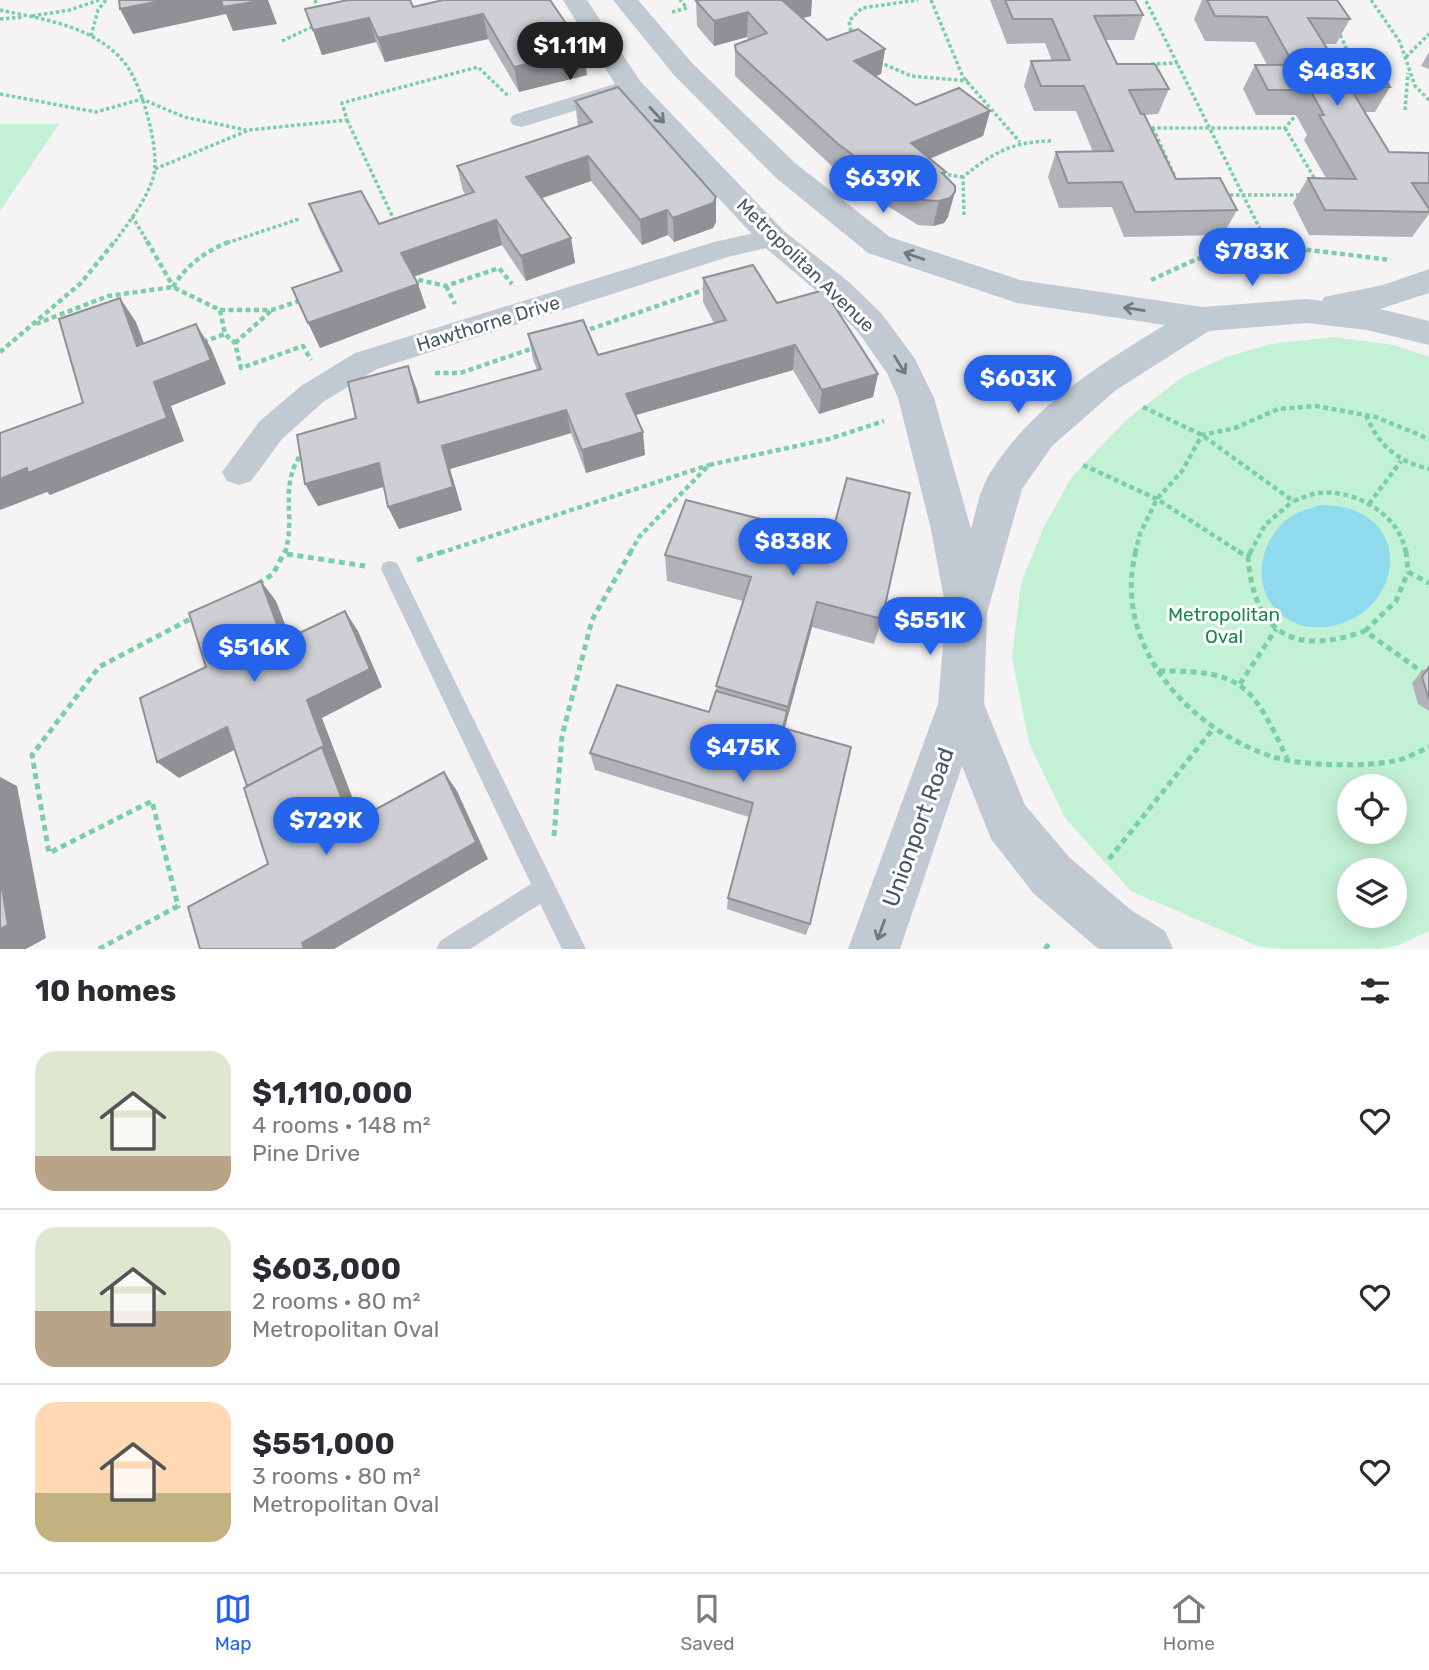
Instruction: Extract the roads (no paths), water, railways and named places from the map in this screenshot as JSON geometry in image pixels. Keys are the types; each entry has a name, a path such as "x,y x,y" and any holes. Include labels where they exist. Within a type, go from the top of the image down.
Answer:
{"street":[{"path":"577,4 615,0"},
{"path":"625,0 683,69 785,170 880,245 1017,291 1202,319 1307,311 1388,296 1429,280"},
{"name":"Metropolitan Avenue","path":"577,4 630,86 774,238 862,314 902,368 916,398 950,525 966,613"},
{"path":"523,120 630,86"},
{"name":"Hawthorne Drive","path":"239,472 271,430 312,394 366,361 724,249 774,238"},
{"path":"1307,311 1367,318 1429,333"},
{"path":"1147,949 1113,928 1061,884 1008,822 961,704 966,613 1004,484 1039,436 1103,380 1202,319"},
{"name":"Unionport Road","path":"874,949 961,704"}],"lane":[{"path":"390,569 574,949"},
{"path":"448,949 547,892"}],"water":[{"path":"1320,505 1352,510 1374,523 1387,541 1390,563 1385,585 1372,605 1352,619 1325,627 1303,626 1284,617 1273,606 1263,584 1263,561 1271,538 1286,520"}],"park label":[{"name":"Metropolitan Oval","path":"1224,625"}]}
